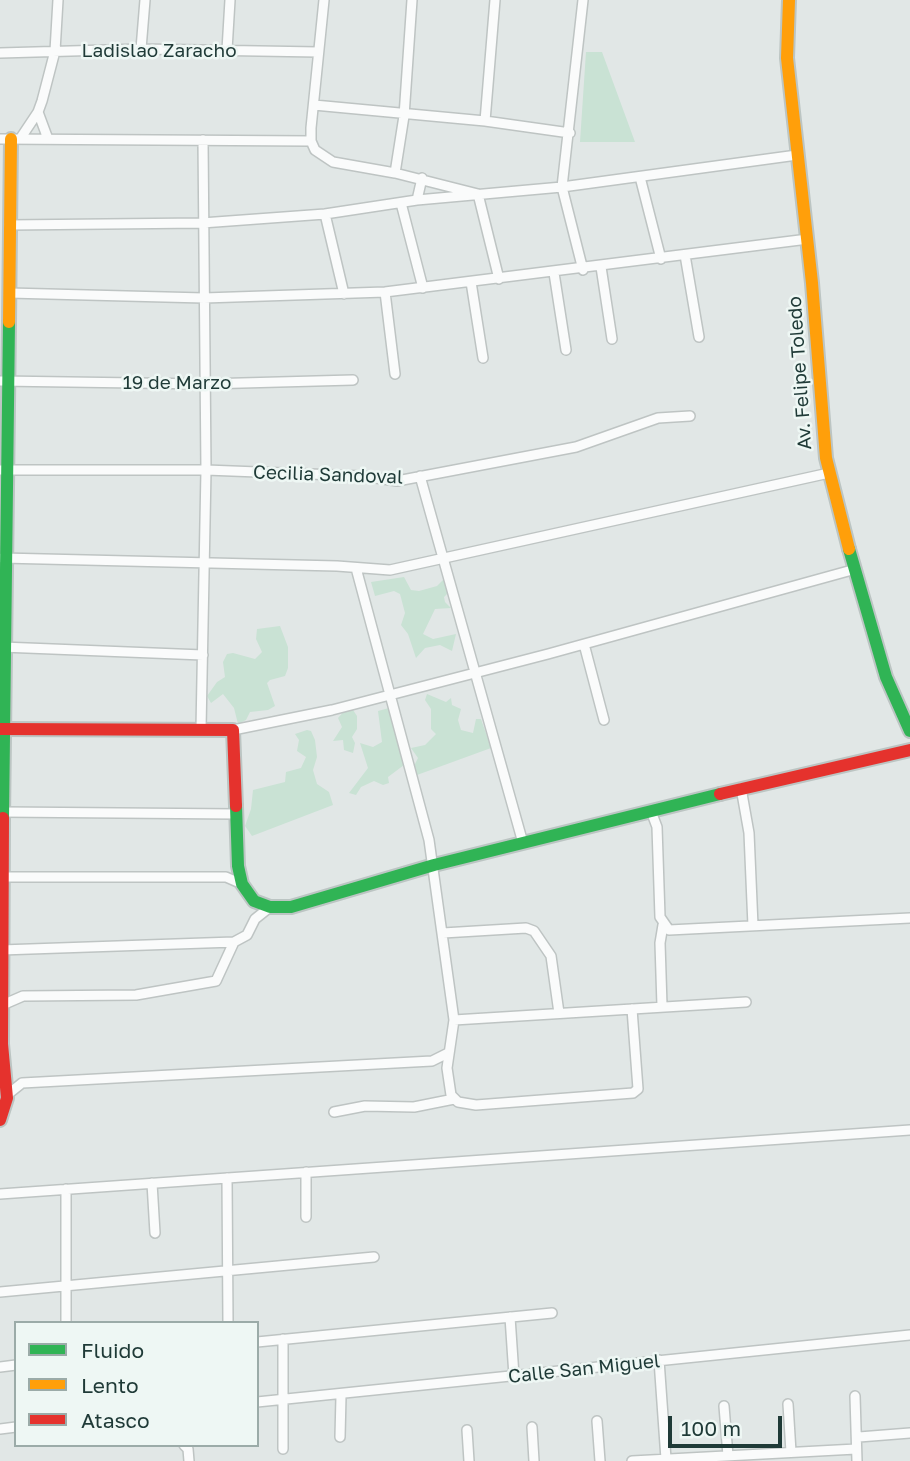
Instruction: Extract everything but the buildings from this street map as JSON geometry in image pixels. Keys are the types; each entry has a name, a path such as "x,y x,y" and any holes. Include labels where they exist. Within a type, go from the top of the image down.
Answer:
{"street":[{"path":"0,1120 7,1095 1,1006 1,812 10,139 38,112 55,51 58,0"},
{"path":"141,49 145,0"},
{"path":"227,50 230,0"},
{"path":"324,0 311,141 323,158 422,178 478,194"},
{"path":"395,173 404,116 412,0"},
{"path":"485,121 495,0"},
{"path":"583,0 562,187 583,270"},
{"name":"Av. Felipe Toledo","path":"789,0 787,58 808,239 828,473 852,570 876,648 910,732"},
{"name":"Ladislao Zaracho","path":"0,53 141,49 318,52"},
{"path":"314,106 485,121 570,133"},
{"path":"38,112 48,139"},
{"path":"10,139 311,141"},
{"path":"201,729 206,470 203,140"},
{"path":"9,225 202,223 325,214 417,200 562,187 797,155"},
{"path":"640,177 661,259"},
{"path":"417,200 422,178"},
{"path":"478,194 499,279"},
{"path":"401,203 423,288"},
{"path":"325,214 344,294"},
{"path":"9,293 204,298 385,292 583,270 808,239"},
{"path":"685,256 699,337"},
{"path":"601,267 612,339"},
{"path":"554,273 566,351"},
{"path":"471,282 483,358"},
{"path":"385,292 395,374"},
{"name":"19 de Marzo","path":"5,381 205,384 354,380"},
{"name":"Cecilia Sandoval","path":"4,470 206,470 362,476 397,481 576,447 658,418 690,416"},
{"path":"4,558 205,562 390,570 828,473"},
{"path":"420,476 523,843"},
{"path":"356,568 434,865 454,1020 447,1068 449,1088 454,1099"},
{"path":"2,729 256,728 584,644 852,570"},
{"path":"584,644 604,720"},
{"path":"2,647 203,655"},
{"path":"233,730 242,884 254,901 270,907 291,907 434,865 740,788 910,750"},
{"path":"740,788 749,833 753,926"},
{"path":"651,811 657,827 660,917 669,930 910,918"},
{"path":"1,812 236,814"},
{"path":"2,877 226,877 242,884"},
{"path":"1,950 234,942 247,934 255,919 270,907"},
{"path":"662,1006 660,943 663,925"},
{"path":"443,933 526,928 534,931 551,956 559,1013"},
{"path":"1,1006 23,996 90,998 104,993 136,995 201,986 216,981 234,942"},
{"path":"454,1020 746,1002"},
{"path":"334,1112 365,1106 414,1107 454,1099 476,1105 633,1093 638,1089 632,1009"},
{"path":"7,1095 22,1083 432,1061 448,1053"},
{"path":"432,1061 447,1068"},
{"path":"6,1068 22,1083"},
{"path":"0,1194 910,1130"},
{"path":"306,1172 306,1217"},
{"path":"227,1178 228,1321"},
{"path":"152,1183 155,1233"},
{"path":"66,1189 66,1321"},
{"path":"0,1292 374,1257"},
{"path":"259,1342 552,1313"},
{"path":"510,1317 514,1376"},
{"name":"Calle San Miguel","path":"259,1402 341,1396 910,1335"},
{"path":"283,1339 283,1448"},
{"path":"659,1360 666,1459"},
{"path":"340,1437 341,1396"},
{"path":"855,1396 859,1437 857,1461"},
{"path":"788,1404 791,1452"},
{"path":"724,1406 728,1456"},
{"path":"597,1421 600,1461"},
{"path":"532,1427 534,1461"},
{"path":"467,1430 469,1461"},
{"path":"859,1437 910,1433"},
{"path":"632,1461 856,1449"}],"green space":[{"path":"586,52 602,52 635,142 580,142"},
{"path":"404,577 411,590 419,591 437,586 445,578 451,590 444,597 445,602 451,608 435,609 423,634 433,639 456,634 452,651 440,645 425,648 416,658 408,634 401,625 405,613 400,594 394,591 375,596 371,582"},
{"path":"280,626 288,647 288,668 285,676 267,683 275,706 268,710 250,712 246,720 238,724 234,708 223,694 211,703 207,696 217,682 225,677 223,662 227,654 255,659 262,652 256,639 257,629"},
{"path":"427,694 446,702 451,698 452,705 461,709 458,720 461,730 473,733 476,719 481,719 491,748 417,775 414,766 418,758 411,748 425,745 436,734 431,729 431,709 425,700"},
{"path":"389,708 404,765 388,777 389,783 383,785 374,781 361,787 356,795 349,793 368,768 360,743 373,747 382,742 378,711"},
{"path":"346,709 353,710 357,716 357,729 352,737 355,743 353,753 344,750 343,740 333,741 342,727 338,718"},
{"path":"311,731 315,740 317,757 313,770 317,784 329,792 333,805 252,836 245,826 251,809 253,790 285,782 286,772 301,768 306,757 297,751 299,740 295,734"}],"traffic: fast":[{"path":"3,818 9,322"},
{"path":"849,549 886,677 910,731"},
{"path":"236,806 238,866 242,884 254,901 270,907 291,907 434,865 720,794"}],"traffic: slow":[{"path":"789,0 787,58 812,283 826,458 849,549"},
{"path":"9,322 11,139"}],"traffic: jam":[{"path":"0,729 233,730 236,806"},
{"path":"720,794 910,750"},
{"path":"0,1120 7,1098 2,1044 3,818"}]}
